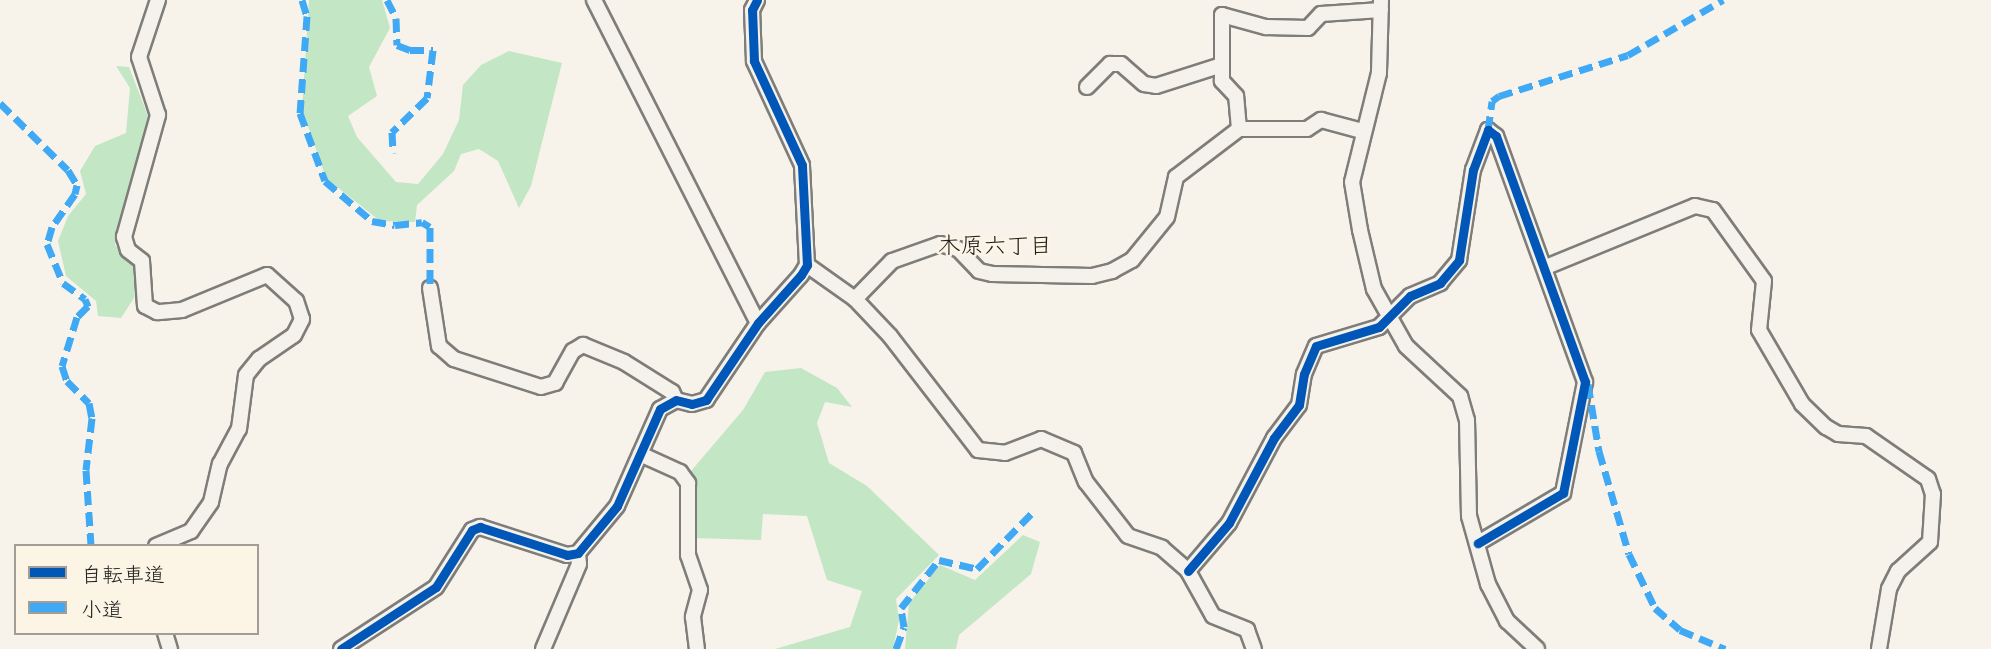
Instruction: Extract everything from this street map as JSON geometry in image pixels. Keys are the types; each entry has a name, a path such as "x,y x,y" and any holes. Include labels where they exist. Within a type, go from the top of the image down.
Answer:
{"street":[{"path":"158,0 139,57 159,115 124,237 128,250 142,261 145,306 157,312 182,310 267,275 296,301 302,319 294,335 259,359 246,375 239,429 220,464 211,502 191,531 161,544"},
{"path":"594,0 758,323"},
{"path":"341,649 436,587 472,530 480,527 567,555 578,553 617,506 660,409 676,400 692,404 706,400 758,323 807,265 802,164 754,61 752,10 757,0"},
{"path":"1239,129 1236,96 1222,81 1222,15 1266,27 1308,28 1321,14 1381,5 1378,73 1352,181 1374,289 1418,361 1460,396 1467,420 1469,516 1488,584 1507,621 1538,649"},
{"path":"1087,87 1110,64 1121,64 1144,84 1156,86 1222,65"},
{"path":"855,299 892,261 940,244 958,249 979,271 992,274 1092,276 1112,271 1132,260 1167,217 1177,177 1239,129 1307,129 1321,120 1362,131"},
{"path":"1188,571 1229,523 1274,438 1299,405 1304,374 1316,346 1380,327 1392,319 1410,296 1440,283 1458,260 1473,170 1488,130 1496,136 1546,267 1585,383 1563,493 1478,543"},
{"path":"1546,267 1695,206 1713,211 1764,281 1759,330 1802,404 1826,427 1838,434 1866,436 1928,479 1933,494 1930,542 1898,571 1889,589 1879,649"},
{"path":"807,265 855,299 934,387 978,450 1005,453 1041,439 1067,446 1081,463 1086,482 1128,536 1162,548 1188,571 1213,616 1247,630 1254,649"},
{"path":"430,288 439,346 454,359 541,387 555,383 573,351 583,345 624,362 672,392 676,400"},
{"path":"640,454 680,472 688,483 688,555 700,590 693,617 697,649"},
{"path":"544,649 579,564 578,553"}],"green space":[{"path":"309,0 382,0 390,28 369,67 377,96 348,116 357,137 396,182 418,184 443,154 459,120 463,85 481,65 509,51 562,63 531,186 519,208 498,161 479,149 461,154 454,171 417,205 415,222 380,221 326,178 302,109"},
{"path":"116,66 129,67 150,121 115,245 140,275 134,298 121,318 98,316 96,301 66,276 58,241 68,216 86,194 80,171 95,146 126,133 130,88"},
{"path":"801,368 837,388 852,407 825,402 817,423 829,463 867,486 939,555 896,599 899,620 893,649 775,649 850,627 862,591 827,580 807,516 763,514 761,540 694,538 691,471 743,410 765,372"},
{"path":"1023,535 1040,542 1031,574 959,635 956,649 905,649 909,603 940,565 975,580"}],"marked path":[{"path":"302,0 307,16 300,113 325,181 372,221 395,225 422,222 430,227 430,288"},
{"path":"387,0 396,18 397,45 410,50 433,50 427,98 392,132 393,153"},
{"path":"1488,130 1492,101 1499,96 1628,55 1723,0"},
{"path":"0,103 68,170 77,185 75,194 52,227 47,244 63,283 85,299 88,306 77,317 62,366 67,381 89,403 92,418 86,470 91,544"},
{"path":"1588,384 1599,451 1629,554 1655,608 1680,630 1725,649"},
{"path":"896,649 904,627 901,608 939,560 977,569 1034,511"}],"cycle path":[{"path":"341,649 436,587 472,530 480,527 567,555 578,553 617,506 660,409 676,400 692,404 706,400 758,323 801,275 807,265 802,165 754,61 752,10 757,0"},
{"path":"1188,571 1229,523 1274,438 1299,405 1304,374 1316,346 1379,327 1410,296 1440,283 1459,260 1473,170 1488,130 1496,136 1585,382 1563,493 1478,543"}],"district":[{"name":"木原六丁目","path":"995,245"}]}
